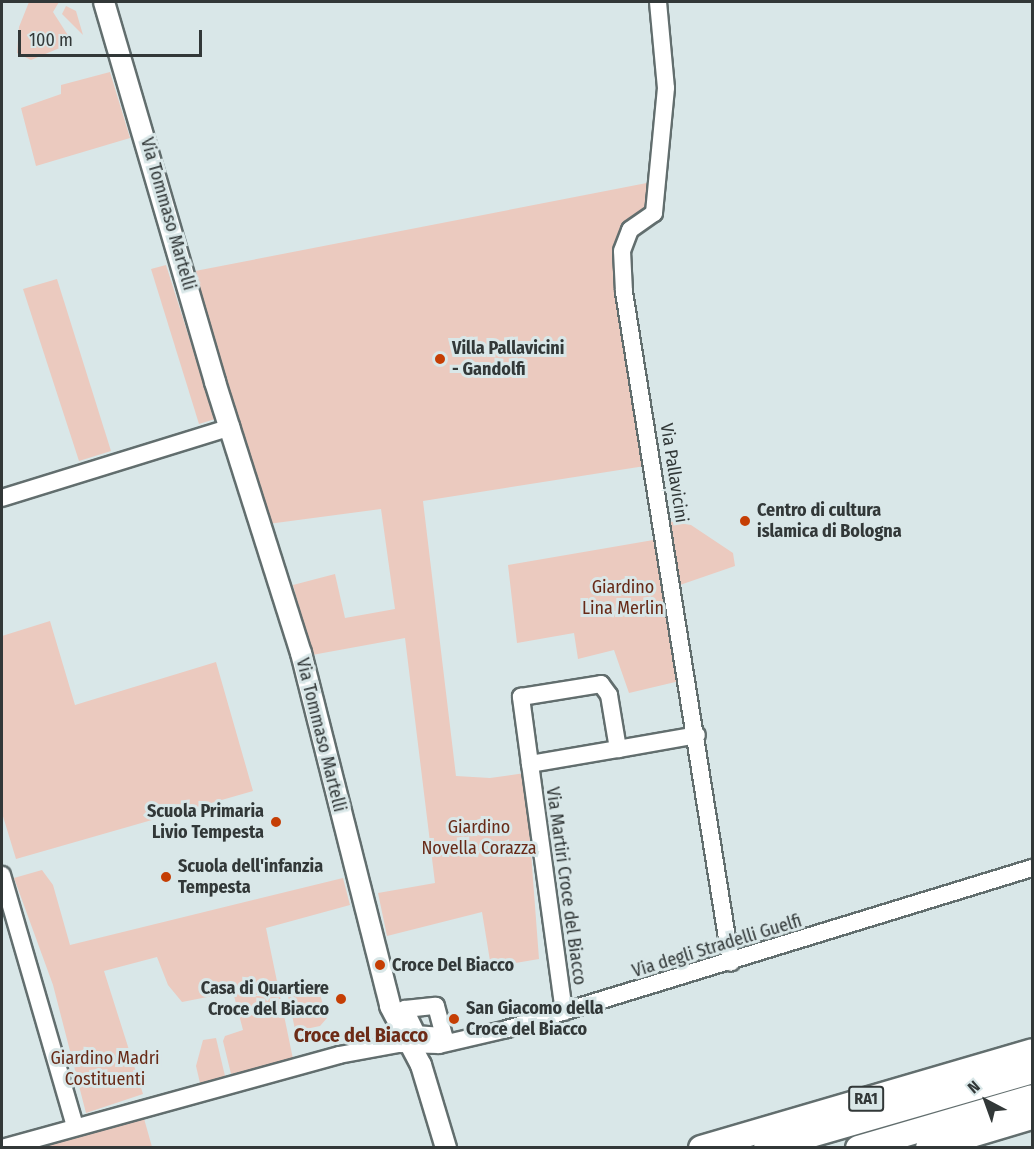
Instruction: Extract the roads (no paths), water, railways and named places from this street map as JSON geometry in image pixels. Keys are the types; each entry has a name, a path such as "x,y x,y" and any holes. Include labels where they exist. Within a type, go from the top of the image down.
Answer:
{"highway":[{"name":"RA1","path":"701,1148 1032,1051"},
{"path":"766,1148 1032,1071"},
{"path":"858,1148 1032,1097"},
{"path":"928,1148 1032,1118"}],"main road":[{"name":"Via Tommaso Martelli","path":"104,2 301,653 390,1006 410,1043 446,1148"}],"street":[{"name":"Via Pallavicini","path":"658,2 666,88 654,213 630,230 622,251 624,292 697,735 731,963"},
{"path":"2,498 231,427"},
{"name":"Via Martiri Croce del Biacco","path":"564,1012 521,698 601,684 609,695 618,749"},
{"name":"Via Martiri Croce del Biacco","path":"530,764 697,735"},
{"name":"Via degli Stradelli Guelfi","path":"2,1148 305,1063 410,1043 439,1044 564,1012 731,963 1032,868"},
{"path":"2,875 75,1126"}],"place":[{"name":"Villa Pallavicini - Gandolfi","path":"440,359"},
{"name":"Centro di cultura islamica di Bologna","path":"745,521"},
{"name":"Scuola Primaria Livio Tempesta","path":"276,822"},
{"name":"Scuola dell'infanzia Tempesta","path":"166,877"},
{"name":"Croce Del Biacco","path":"380,965"},
{"name":"Casa di Quartiere Croce del Biacco","path":"341,999"},
{"name":"San Giacomo della Croce del Biacco","path":"454,1019"}],"district":[{"name":"Croce del Biacco","path":"361,1035"}],"park label":[{"name":"Giardino Lina Merlin","path":"623,598"},
{"name":"Giardino Novella Corazza","path":"479,838"},
{"name":"Giardino Madri Costituenti","path":"105,1069"}]}
